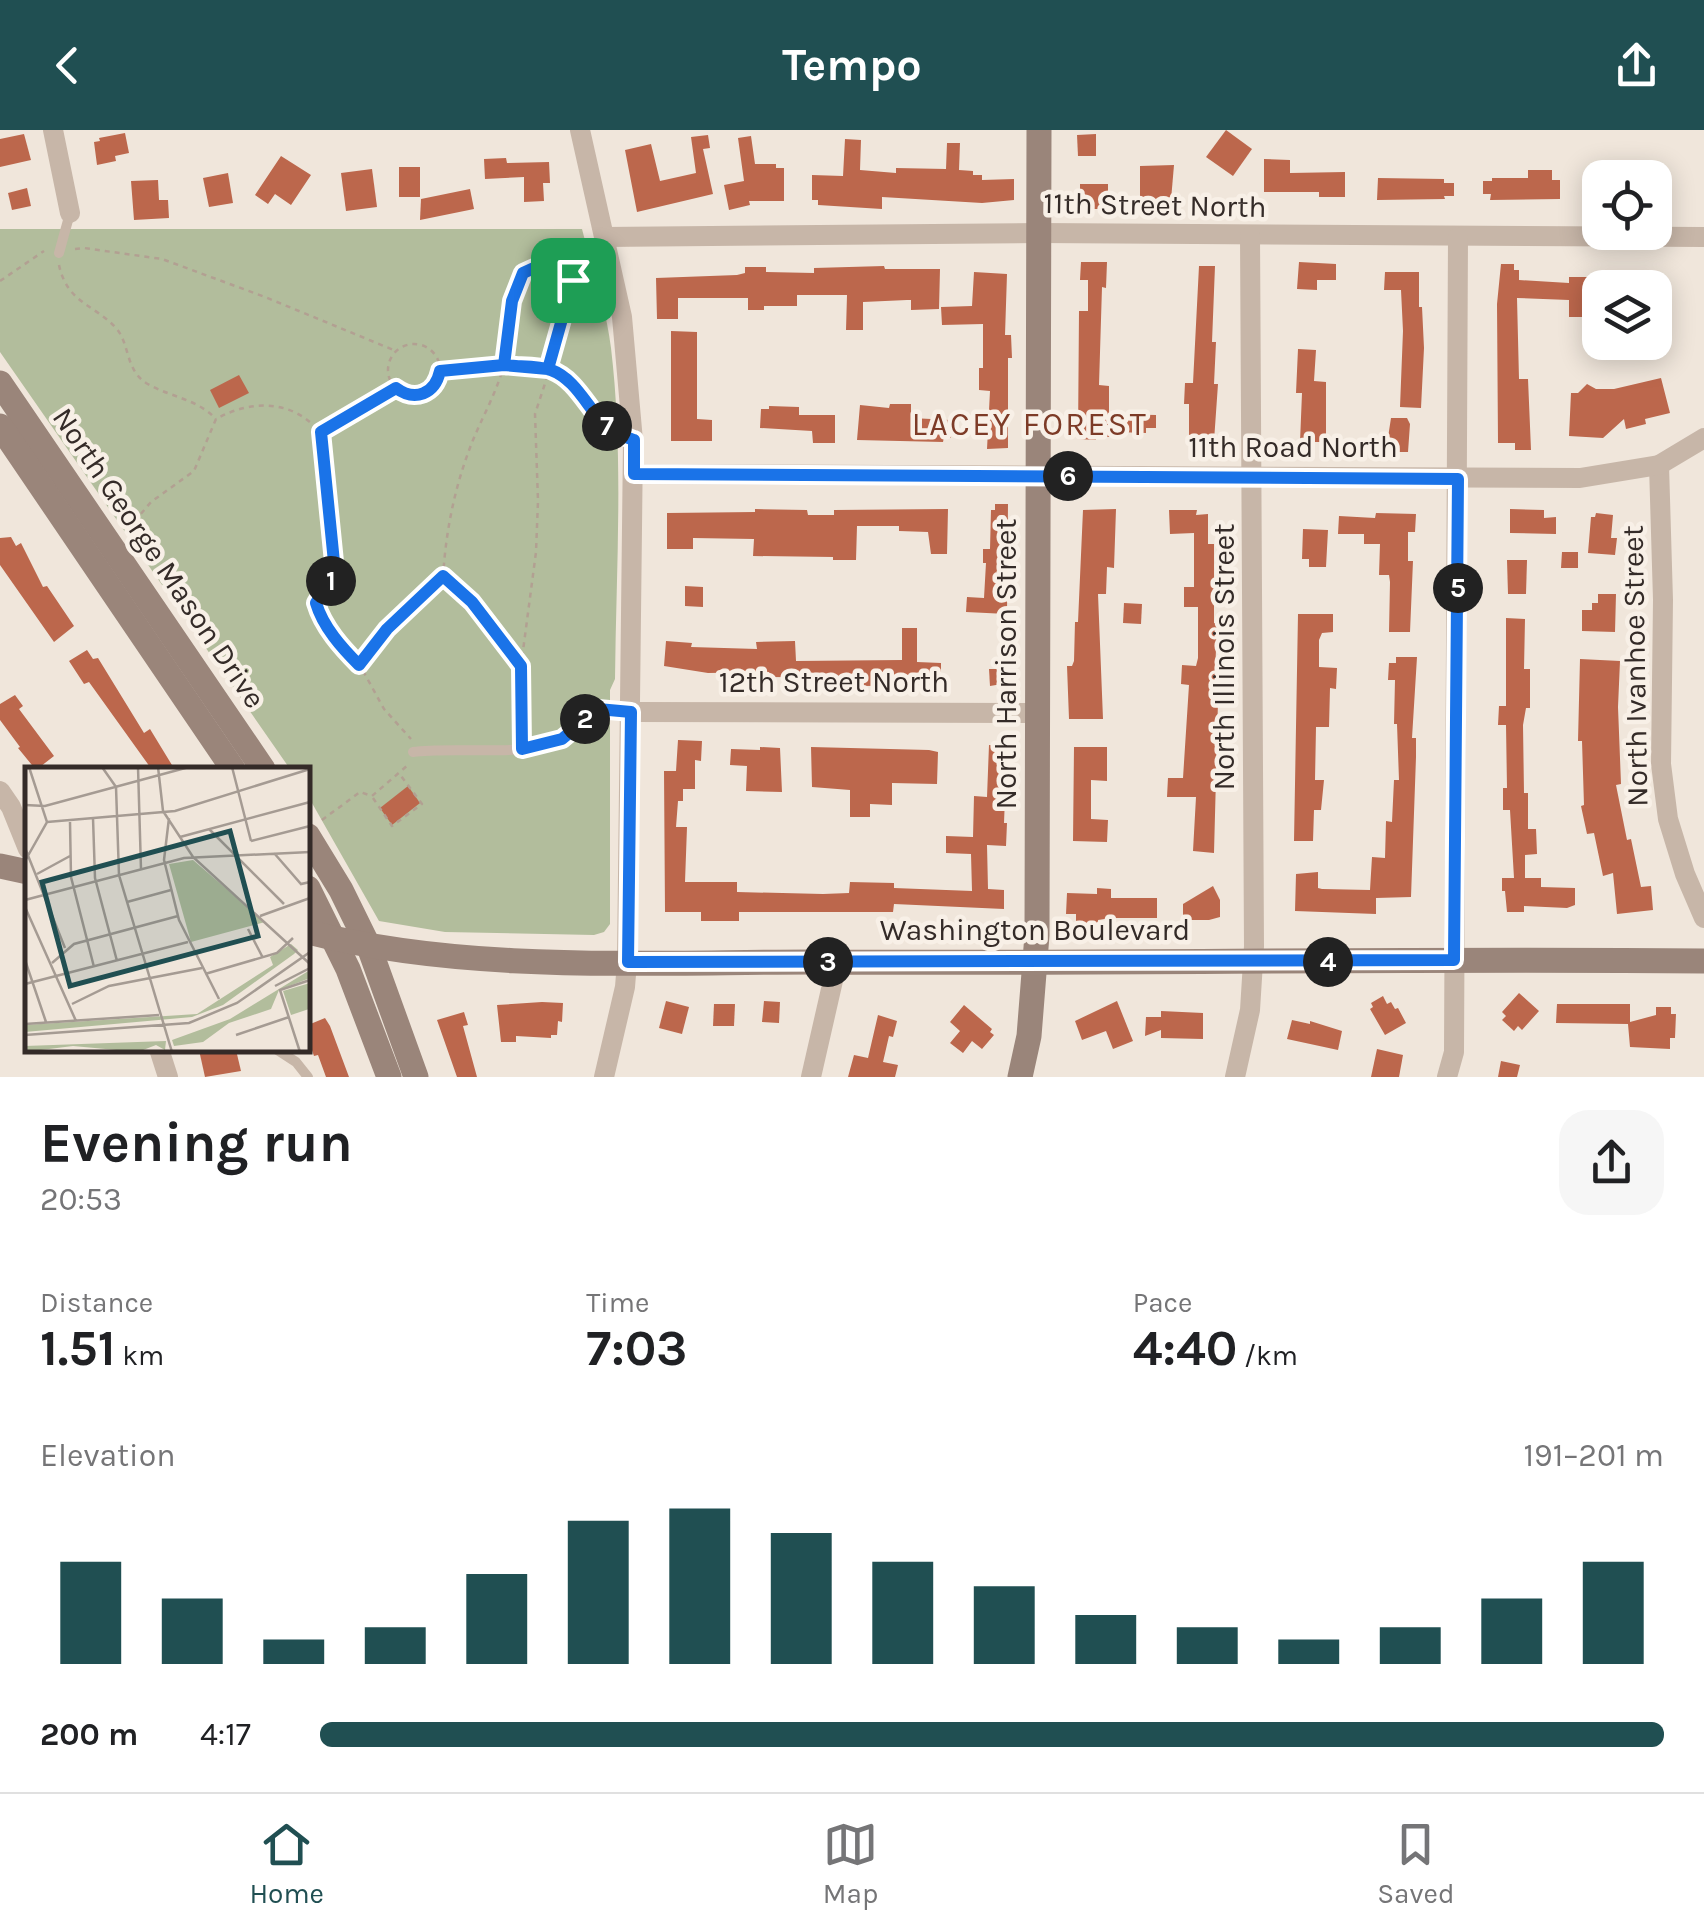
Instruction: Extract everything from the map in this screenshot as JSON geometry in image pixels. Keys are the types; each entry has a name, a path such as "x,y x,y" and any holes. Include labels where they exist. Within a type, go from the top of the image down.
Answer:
{"main road":[{"name":"North Harrison Street","path":"1020,1077 1030,1036 1036,962 1038,130"},
{"name":"North George Mason Drive","path":"0,383 261,767"},
{"name":"North George Mason Drive","path":"0,426 231,767"},
{"path":"313,829 369,947 416,1077"},
{"path":"0,866 25,871"},
{"path":"310,892 334,939 388,1077"},
{"name":"Washington Boulevard","path":"310,933 369,947 447,956 628,962 1704,961"}],"street":[{"path":"53,130 70,213"},
{"path":"580,130 622,317 634,440 628,962 604,1077"},
{"name":"11th Street North","path":"604,237 1040,233 1704,237"},
{"name":"North Illinois Street","path":"1235,1077 1250,1010 1254,963 1250,236"},
{"path":"1448,1077 1454,1052 1458,238"},
{"name":"11th Road North","path":"634,474 1580,478 1660,465 1704,438"},
{"name":"North Ivanhoe Street","path":"1660,465 1661,764 1668,819 1704,918"},
{"name":"12th Street North","path":"631,712 1037,713"},
{"path":"0,791 25,841"},
{"path":"811,1077 837,962"},
{"path":"160,1052 168,1077"}],"lane":[{"path":"59,253 70,213"},
{"path":"414,752 438,748 522,749 562,739 598,709 631,712"},
{"path":"279,1052 296,1062 308,1077"}],"path":[{"path":"0,281 42,251 59,253 84,248 162,260 396,351"},
{"path":"59,253 64,280 91,311 119,332 136,374 149,384 197,403 216,419"},
{"path":"522,749 521,666 536,535 535,414 573,280 584,259 590,257"},
{"path":"359,665 387,629 443,576 445,539 455,491 504,365 512,301 523,273 534,268 573,280"},
{"path":"409,344 424,346 435,355 440,371 434,386 427,392 411,395 396,388 388,374 396,351 409,344"},
{"path":"440,371 504,365 548,369 564,377 614,433 634,440"},
{"path":"321,432 396,388"},
{"path":"124,532 168,488 194,471 216,419 257,403 286,411 321,432"},
{"path":"321,432 335,572 317,599 317,607 336,640 359,665 384,709 412,740 414,752 400,775 372,796"},
{"path":"443,576 472,602 521,666"},
{"path":"313,829 360,792 372,796 392,826 422,804 400,775"}],"green space":[{"path":"0,229 582,229 609,333 617,430 615,679 610,690 610,924 604,932 445,932 379,921 310,800 310,767 289,767 0,352"}],"building":[{"path":"1226,130 1252,149 1233,176 1206,157"},
{"path":"125,133 129,153 97,165 94,142"},
{"path":"24,134 31,160 0,167 0,139"},
{"path":"1096,134 1096,156 1078,156 1077,135"},
{"path":"708,135 710,148 703,149 713,194 637,212 625,150 651,144 660,181 696,173 691,137"},
{"path":"751,136 755,164 784,168 784,201 749,201 750,205 729,210 724,185 744,181 738,138"},
{"path":"845,139 861,140 860,170 896,173 896,168 946,169 947,143 960,143 959,170 973,171 973,175 982,175 982,180 1014,179 1014,200 982,203 882,197 882,209 818,205 818,200 812,200 812,175 843,176"},
{"path":"281,156 311,175 291,205 275,194 268,204 255,195"},
{"path":"506,158 507,163 549,162 550,183 543,183 544,201 524,202 524,177 485,179 484,159"},
{"path":"1264,159 1290,160 1290,173 1345,172 1345,197 1319,197 1319,192 1264,192"},
{"path":"1174,165 1171,200 1140,200 1140,166"},
{"path":"399,167 420,167 420,197 399,197"},
{"path":"372,169 377,207 346,211 341,173"},
{"path":"1528,170 1552,170 1552,180 1560,180 1560,199 1490,200 1491,194 1483,194 1483,181 1528,178"},
{"path":"228,173 233,203 209,207 203,178"},
{"path":"1378,178 1444,179 1444,183 1454,183 1454,196 1377,200"},
{"path":"158,180 159,200 168,200 169,218 134,220 131,181"},
{"path":"1080,184 1108,184 1108,209 1080,209"},
{"path":"27,188 31,206 12,210 8,193"},
{"path":"470,189 474,209 420,220 421,199"},
{"path":"1081,262 1107,262 1106,288 1102,287 1099,385 1109,386 1109,414 1156,415 1156,428 1146,428 1146,433 1116,432 1112,437 1096,440 1078,439 1079,311 1088,311 1088,280 1080,280"},
{"path":"1299,262 1336,264 1336,280 1317,280 1317,290 1297,289"},
{"path":"1501,264 1514,264 1519,280 1569,283 1569,277 1582,277 1582,317 1569,317 1569,300 1517,298 1519,379 1528,379 1531,450 1515,450 1515,443 1498,443 1497,304"},
{"path":"1199,266 1215,266 1212,342 1216,342 1214,384 1218,384 1214,441 1189,441 1189,404 1184,404 1185,383 1193,383"},
{"path":"745,267 766,267 766,272 814,273 814,268 940,269 939,309 911,310 911,300 863,302 863,330 846,330 847,295 797,295 797,306 764,306 764,310 748,310 748,298 678,298 678,319 657,319 656,278 737,275 745,273"},
{"path":"974,272 1007,274 1005,335 1011,335 1012,358 1008,358 1008,448 987,449 990,391 979,390 983,324 942,325 941,307 972,306"},
{"path":"1385,272 1419,272 1424,348 1421,408 1400,407 1401,290 1384,290"},
{"path":"671,331 697,332 697,419 712,420 712,441 671,441"},
{"path":"1298,349 1316,350 1314,381 1326,382 1326,442 1300,442 1302,393 1296,393"},
{"path":"239,375 249,393 219,408 210,390"},
{"path":"1661,378 1670,413 1626,429 1624,419 1603,438 1569,436 1571,393 1578,393 1587,384 1596,389 1614,389"},
{"path":"890,404 911,404 911,418 951,420 951,438 944,437 943,442 857,440 860,405 889,408"},
{"path":"799,407 799,415 835,415 835,443 813,443 812,431 760,428 761,409"},
{"path":"1391,418 1407,418 1410,424 1408,452 1395,452 1395,444 1387,444"},
{"path":"995,504 1008,504 1007,614 966,612 967,597 984,598 983,549 990,549 991,510 995,510"},
{"path":"755,509 834,515 834,510 948,509 947,554 931,554 928,532 899,531 899,526 857,526 856,560 753,556 754,539 693,538 693,549 667,549 667,513"},
{"path":"1116,509 1114,568 1107,567 1106,594 1098,594 1103,719 1069,719 1067,666 1074,661 1078,622 1083,510"},
{"path":"1510,509 1544,510 1544,518 1556,517 1556,534 1510,533"},
{"path":"1169,510 1208,514 1208,544 1214,544 1214,701 1218,701 1214,853 1193,851 1196,797 1167,797 1168,778 1183,778 1189,685 1181,684 1182,665 1196,666 1198,658 1198,607 1184,607 1184,587 1194,587 1194,533 1170,534"},
{"path":"1376,513 1416,514 1415,532 1408,532 1408,561 1413,561 1410,632 1389,632 1390,582 1389,575 1379,575 1380,544 1364,544 1364,534 1338,534 1339,516 1375,518"},
{"path":"1596,513 1613,515 1611,538 1617,538 1615,555 1588,553 1591,517"},
{"path":"1303,529 1328,530 1326,567 1309,567 1309,559 1302,559"},
{"path":"11,537 16,546 21,543 43,587 47,586 74,626 54,642 0,565 0,538"},
{"path":"1562,552 1578,552 1578,568 1561,568"},
{"path":"1507,560 1527,560 1526,594 1508,594"},
{"path":"685,586 703,587 703,607 685,606"},
{"path":"1598,594 1616,594 1615,632 1582,631 1582,610 1592,610 1592,603 1598,603"},
{"path":"1124,603 1142,604 1141,624 1123,623"},
{"path":"1298,614 1333,614 1333,632 1322,633 1319,640 1319,667 1337,668 1336,689 1330,688 1329,727 1316,727 1315,780 1324,780 1321,810 1314,810 1313,841 1294,841"},
{"path":"1506,618 1525,619 1524,669 1530,669 1530,708 1526,708 1523,725 1524,793 1528,793 1528,829 1536,829 1537,854 1525,855 1525,878 1541,878 1541,887 1575,888 1575,905 1567,908 1524,906 1524,912 1507,912 1502,891 1502,878 1514,878 1510,810 1503,810 1503,788 1507,788 1506,725 1498,725 1499,706 1506,706"},
{"path":"902,628 917,628 917,662 941,663 941,685 863,686 863,678 770,677 769,672 708,673 664,666 666,641 692,643 691,647 757,649 756,642 795,641 796,661 902,660"},
{"path":"87,650 93,659 98,658 144,733 150,729 173,767 150,767 89,682 84,684 69,661"},
{"path":"1396,657 1417,657 1411,897 1376,898 1376,914 1295,911 1296,874 1318,872 1318,888 1322,889 1370,890 1372,857 1385,858 1386,821 1392,822 1394,780 1399,780 1395,680 1388,680 1389,663 1396,663"},
{"path":"1580,659 1620,661 1621,784 1616,785 1627,840 1631,839 1641,887 1651,886 1653,910 1617,914 1613,873 1603,876 1594,833 1587,834 1581,806 1582,741 1578,741"},
{"path":"989,669 1008,669 1008,683 990,686"},
{"path":"15,695 23,706 19,709 54,756 34,767 0,720 0,704"},
{"path":"678,740 702,741 701,761 695,760 695,789 683,789 683,801 678,801 676,827 687,827 685,882 737,882 737,892 823,894 849,893 850,882 972,891 971,854 946,853 946,836 973,837 974,796 987,797 989,745 1007,746 1006,846 987,845 988,889 1004,890 1004,909 894,904 893,912 739,912 739,921 701,921 701,912 665,912 664,771 676,771"},
{"path":"811,747 938,752 937,784 892,783 892,805 870,804 870,817 850,817 850,790 812,787"},
{"path":"1074,747 1107,747 1107,781 1091,780 1091,819 1108,820 1107,842 1073,841"},
{"path":"780,748 782,792 746,791 747,766 730,765 731,749"},
{"path":"408,786 420,803 392,825 380,808"},
{"path":"1213,886 1220,900 1220,917 1183,920 1183,904"},
{"path":"1097,888 1111,889 1111,898 1157,898 1157,918 1111,918 1098,920 1098,925 1076,925 1076,914 1066,914 1067,893 1097,894"},
{"path":"1519,993 1539,1011 1522,1030 1518,1026 1514,1031 1502,1020 1506,1016 1502,1012"},
{"path":"1383,996 1387,1004 1391,1002 1398,1008 1406,1023 1385,1035 1370,1009 1371,1003"},
{"path":"666,1001 689,1007 682,1034 659,1028"},
{"path":"764,1001 780,1002 779,1023 762,1022"},
{"path":"1117,1001 1133,1041 1113,1049 1106,1031 1082,1040 1075,1021"},
{"path":"563,1003 557,1035 516,1036 516,1042 501,1042 497,1005"},
{"path":"714,1004 735,1004 734,1026 713,1026"},
{"path":"1557,1004 1630,1004 1630,1022 1656,1015 1656,1007 1671,1007 1671,1014 1676,1014 1675,1038 1670,1038 1670,1049 1630,1047 1628,1024 1556,1023"},
{"path":"964,1005 994,1035 982,1049 972,1041 963,1053 950,1043 960,1031 950,1022"},
{"path":"1161,1011 1203,1013 1203,1039 1161,1038 1161,1030 1145,1036 1146,1017 1161,1017"},
{"path":"464,1012 468,1025 463,1026 477,1077 457,1077 437,1020"},
{"path":"878,1015 897,1021 883,1062 898,1065 895,1077 848,1077 854,1055 868,1058"},
{"path":"325,1018 349,1077 326,1077 310,1045 310,1024"},
{"path":"1292,1020 1342,1031 1338,1050 1287,1039"},
{"path":"1377,1049 1403,1055 1399,1077 1371,1077"},
{"path":"199,1052 236,1052 241,1071 205,1077"},
{"path":"1501,1061 1520,1065 1517,1077 1498,1077"}],"district":[{"name":"LACEY FOREST","path":"1030,424"}],"route":[{"path":"573,280 534,268 523,273 512,301 504,365 528,368 548,369 564,377 614,433 634,440 634,474 1458,479 1454,960 628,962 631,712 598,709 562,739 522,749 521,666 472,602 443,576 387,629 359,665 336,640 316,603 335,572 321,432 396,388 411,395 427,392 440,371 504,365 548,369 573,280"}]}
